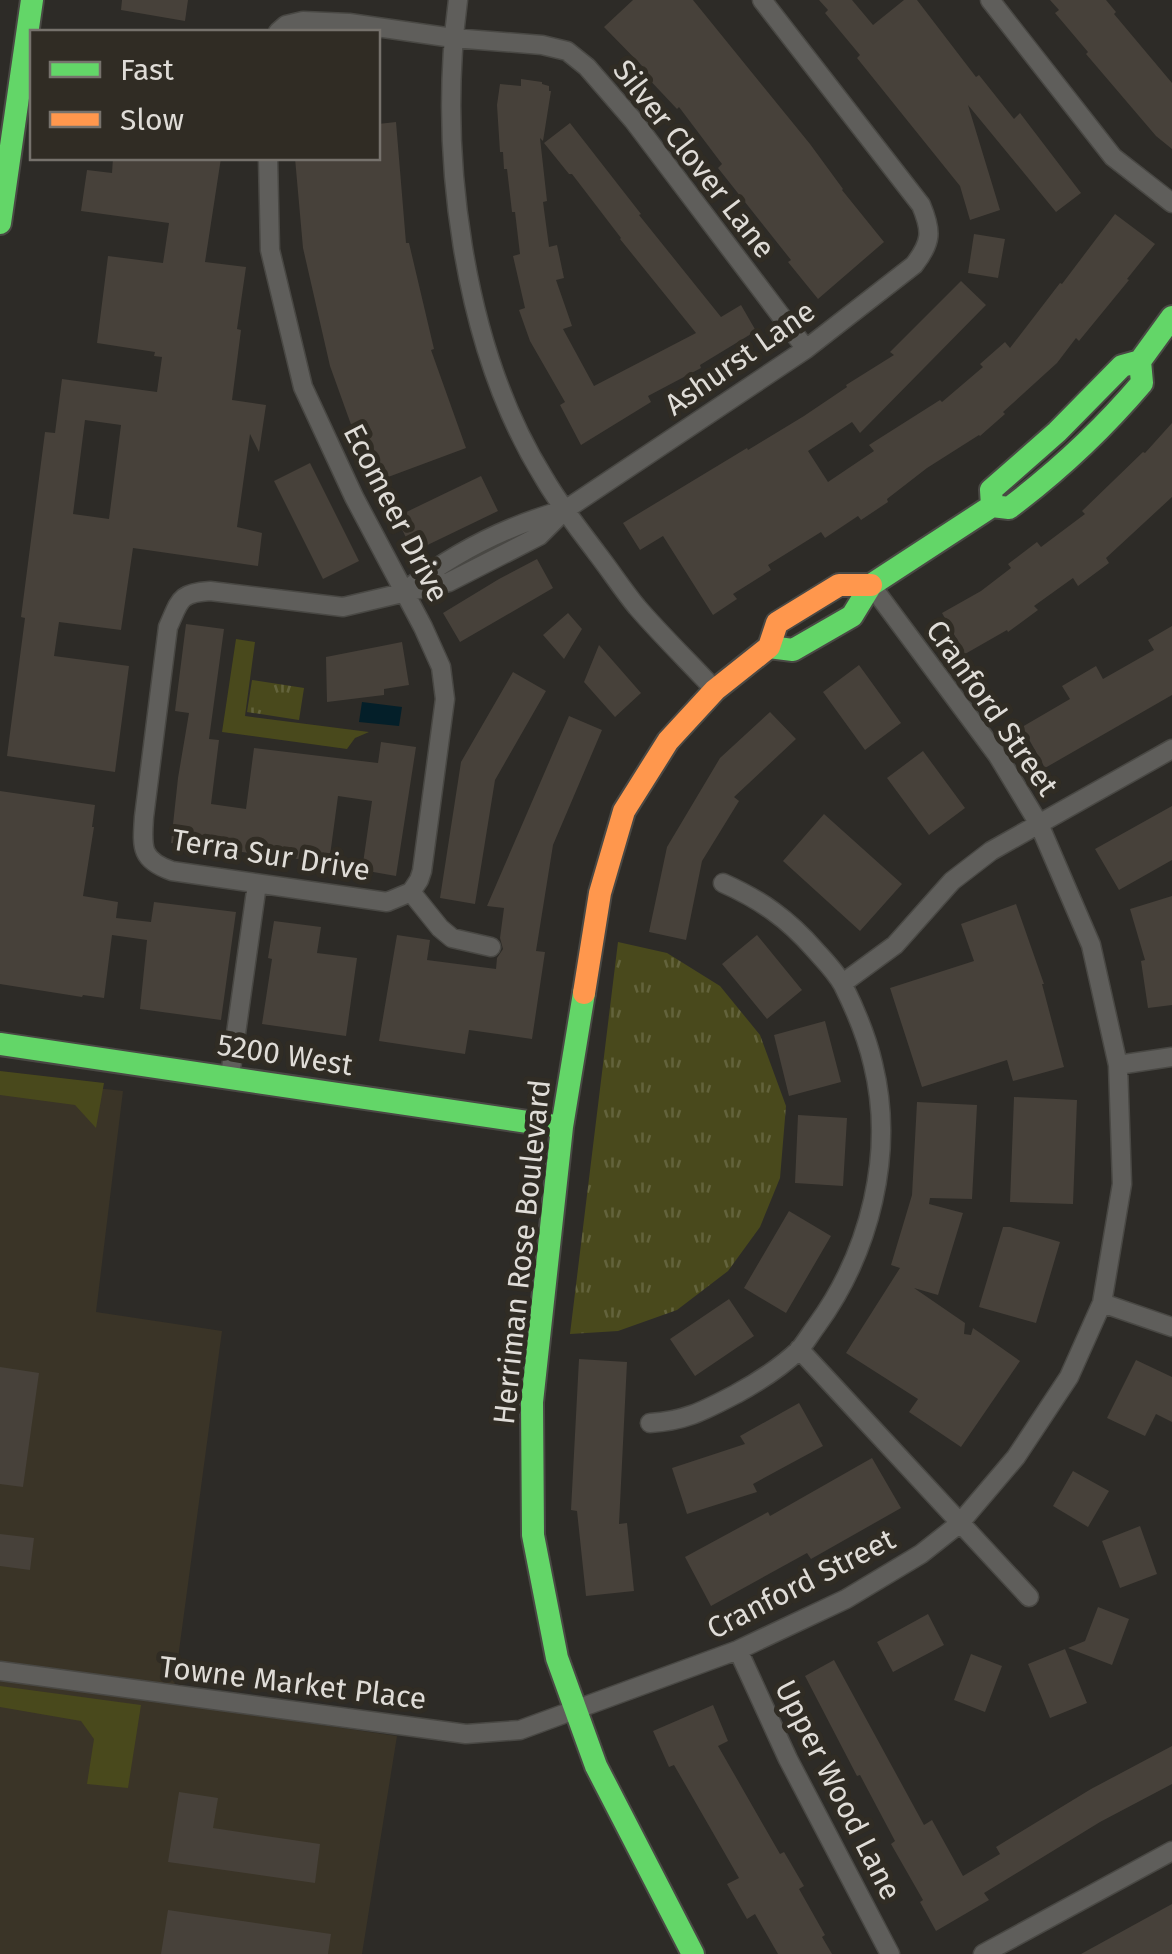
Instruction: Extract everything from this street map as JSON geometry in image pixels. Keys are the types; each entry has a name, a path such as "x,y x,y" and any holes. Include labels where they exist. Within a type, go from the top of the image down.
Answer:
{"street":[{"path":"0,223 32,0"},
{"path":"458,0 452,145 462,238 480,326 507,406 542,476 565,510 636,606 715,690"},
{"name":"Ashurst Lane","path":"403,592 449,582 539,536 565,510 806,349 914,265 924,252 930,236 922,205 762,0"},
{"path":"990,0 1113,157 1172,203"},
{"path":"281,30 303,21 350,22 454,38"},
{"name":"Silver Clover Lane","path":"454,38 542,45 567,52 587,67 633,120 806,349"},
{"name":"Ecomeer Drive","path":"268,160 270,250 303,387 354,498 441,667 444,687 422,872 411,892"},
{"name":"Herriman Rose Boulevard","path":"769,648 793,650 852,616 872,586 992,506 991,490 1057,432 1122,366 1140,361 1172,317"},
{"name":"Herriman Rose Boulevard","path":"693,1954 596,1766 558,1658 532,1536 532,1402 562,1126 600,893 624,812 668,741 715,690 769,648 777,624 840,585 872,586"},
{"name":"Cranford Street","path":"576,1712 738,1650 846,1599 921,1554 959,1524 1016,1458 1069,1376 1102,1303 1122,1184 1118,1065 1091,945 1039,824 998,756 872,586"},
{"name":"Terra Sur Drive","path":"403,592 342,607 210,590 192,592 181,599 168,627 142,844 152,863 172,872 387,902 411,892"},
{"path":"842,983 896,946 942,892 990,851 1172,749"},
{"path":"230,1076 257,884"},
{"path":"650,1422 674,1422 714,1405 764,1377 799,1349 833,1302 848,1272 877,1180 880,1118 873,1062 842,983 784,917 723,884"},
{"path":"411,892 452,938 490,946"},
{"name":"5200 West","path":"0,1044 562,1126"},
{"path":"1118,1065 1172,1057"},
{"path":"1102,1303 1172,1327"},
{"path":"799,1349 1029,1598"},
{"name":"Upper Wood Lane","path":"738,1650 788,1759 890,1954"},
{"name":"Towne Market Place","path":"0,1672 466,1734 520,1730 576,1712"},
{"path":"982,1954 1172,1850"}],"shaded area":[{"path":"0,1077 123,1091 96,1312 222,1331 172,1703 397,1736 362,1954 0,1954"}],"green space":[{"path":"236,639 255,642 245,716 369,732 355,738 347,749 222,732"},
{"path":"252,680 304,688 299,720 247,712"},
{"path":"618,942 667,953 720,986 760,1035 786,1106 780,1178 760,1227 728,1271 677,1310 618,1331 570,1334"},
{"path":"0,1071 104,1083 96,1128 75,1105 0,1095"},
{"path":"0,1686 141,1705 128,1788 87,1784 94,1739 81,1721 0,1707"}],"water":[{"path":"362,702 402,707 399,726 359,722"}],"building":[{"path":"122,0 188,0 185,21 121,10"},
{"path":"633,0 693,0 884,242 818,299 718,168 722,164 679,107 604,27"},
{"path":"819,0 852,0 873,25 904,0 917,0 1014,119 1020,113 1081,193 1056,212 968,105 1000,210 970,220 960,186 857,58 860,55"},
{"path":"1050,0 1106,0 1116,12 1172,83 1172,149 1156,136 1086,54 1055,13 1059,10"},
{"path":"521,79 542,82 551,91 543,141 540,138 549,247 557,245 564,278 556,280 572,326 563,329 594,386 696,333 544,143 570,123 721,317 741,305 756,331 700,365 701,368 648,396 651,402 581,445 560,405 565,402 530,341 519,310 525,308 513,256 520,254 507,169 500,152 497,105 500,84 521,86"},
{"path":"396,122 406,243 434,349 431,350 466,448 372,483 330,366 303,248 295,160 380,160 380,124"},
{"path":"113,160 221,160 205,262 246,267 232,400 266,405 259,452 250,434 237,527 262,533 258,566 133,548 121,630 59,622 54,656 129,666 115,772 7,756 45,432 55,433 62,379 157,392 162,357 154,356 155,352 97,343 108,256 163,263 169,223 81,211 87,170 112,173","holes":["85,420 121,425 109,519 73,514"]},
{"path":"1115,214 1155,244 1129,280 1079,341 1076,338 1057,363 1005,414 980,436 927,468 888,502 825,538 821,532 768,565 771,570 733,594 737,599 713,615 663,536 640,550 623,523 804,416 894,355 890,352 961,281 986,305 860,433 852,422 808,451 828,482 874,451 869,445 942,402 1005,342 1010,348"},
{"path":"974,234 1005,239 998,278 968,273"},
{"path":"1172,423 1172,497 1106,558 1109,563 1078,586 1073,578 1034,606 1038,610 1008,632 965,654 942,613 981,591 1037,542 1041,547 1085,514 1082,511"},
{"path":"310,463 359,561 323,579 274,481"},
{"path":"481,476 498,511 413,552 396,517"},
{"path":"537,559 553,588 460,642 443,613"},
{"path":"568,613 582,629 564,659 543,635"},
{"path":"186,624 224,629 209,739 219,740 211,804 246,809 254,748 378,763 381,742 416,747 396,876 362,870 372,801 338,796 329,863 171,843 189,713 175,711"},
{"path":"1172,626 1172,695 1045,768 1022,727 1070,699 1062,686 1096,666 1103,679 1154,650 1148,640"},
{"path":"402,642 409,685 384,689 384,695 327,702 326,657"},
{"path":"599,645 641,693 615,717 584,682"},
{"path":"859,665 901,723 865,750 823,692"},
{"path":"513,672 546,691 495,780 475,904 440,898 461,762"},
{"path":"770,712 796,739 734,797 739,801 702,861 686,940 649,932 667,847 720,758"},
{"path":"569,716 602,730 553,845 536,951 545,952 532,1039 469,1030 465,1054 379,1041 397,935 430,940 427,960 496,969 503,949 500,938 504,908 487,906"},
{"path":"923,751 965,808 929,835 887,778"},
{"path":"0,791 95,805 83,896 118,902 116,918 151,922 154,902 236,912 221,1020 140,1009 147,940 112,935 104,998 0,984"},
{"path":"1172,806 1172,860 1119,890 1095,849"},
{"path":"824,814 902,884 860,931 783,861"},
{"path":"1172,896 1172,1005 1148,1008 1141,961 1145,960 1130,909"},
{"path":"1016,904 1044,984 1064,1067 1013,1081 1007,1060 922,1087 890,988 974,961 961,924"},
{"path":"274,921 321,927 317,953 357,958 346,1036 262,1024"},
{"path":"757,935 802,990 767,1019 722,964"},
{"path":"825,1021 841,1082 789,1096 774,1035"},
{"path":"1014,1097 1077,1100 1073,1204 1010,1202"},
{"path":"917,1102 977,1105 972,1199 930,1198 929,1204 963,1213 938,1295 914,1288 965,1323 964,1334 971,1335 973,1328 1020,1361 961,1447 909,1412 918,1399 846,1353 900,1268 891,1265 912,1195"},
{"path":"798,1115 847,1118 843,1186 795,1183"},
{"path":"789,1211 831,1236 786,1313 744,1288"},
{"path":"1003,1227 1060,1242 1036,1323 979,1307"},
{"path":"729,1299 754,1336 695,1376 670,1339"},
{"path":"579,1359 627,1362 619,1524 627,1523 634,1591 586,1596 577,1511 571,1510"},
{"path":"1136,1360 1172,1377 1172,1422 1156,1414 1145,1436 1107,1418"},
{"path":"0,1367 39,1373 23,1487 0,1484"},
{"path":"799,1403 823,1446 753,1484 757,1492 687,1514 672,1468 745,1444 740,1436"},
{"path":"872,1458 901,1508 811,1559 807,1553 711,1606 685,1557 768,1512 770,1516"},
{"path":"1073,1471 1109,1491 1088,1527 1053,1506"},
{"path":"1140,1526 1157,1574 1120,1588 1102,1541"},
{"path":"0,1534 34,1538 30,1570 0,1566"},
{"path":"1098,1607 1129,1619 1112,1665 1068,1648 1085,1641"},
{"path":"928,1614 944,1645 893,1672 877,1642"},
{"path":"1065,1649 1087,1703 1050,1718 1028,1664"},
{"path":"971,1654 1002,1666 985,1712 954,1700"},
{"path":"834,1660 924,1825 932,1820 963,1876 1000,1854 996,1847 1091,1789 1172,1746 1172,1784 1100,1822 984,1893 989,1900 936,1931 891,1844 895,1841 805,1676"},
{"path":"713,1705 728,1741 718,1746 780,1854 784,1852 804,1886 799,1889 832,1954 778,1954 755,1914 747,1919 727,1884 739,1878 674,1765 669,1767 653,1731"},
{"path":"179,1792 218,1798 213,1828 320,1844 315,1883 168,1862"},
{"path":"1172,1904 1172,1954 1081,1954"},
{"path":"168,1910 331,1934 328,1954 161,1954"}],"traffic: fast":[{"path":"0,223 32,0"},
{"path":"992,506 991,490 1057,432 1122,366 1140,361 1172,317"},
{"path":"769,647 793,650 852,616 871,585 992,506 1009,508 1079,449 1127,400 1142,383 1140,361"},
{"path":"584,993 562,1127 532,1402 533,1535 557,1658 596,1766 693,1954"},
{"path":"0,1044 562,1127"}],"traffic: slow":[{"path":"584,993 600,893 624,811 668,741 715,690 769,647 777,623 839,585 871,585"}]}
